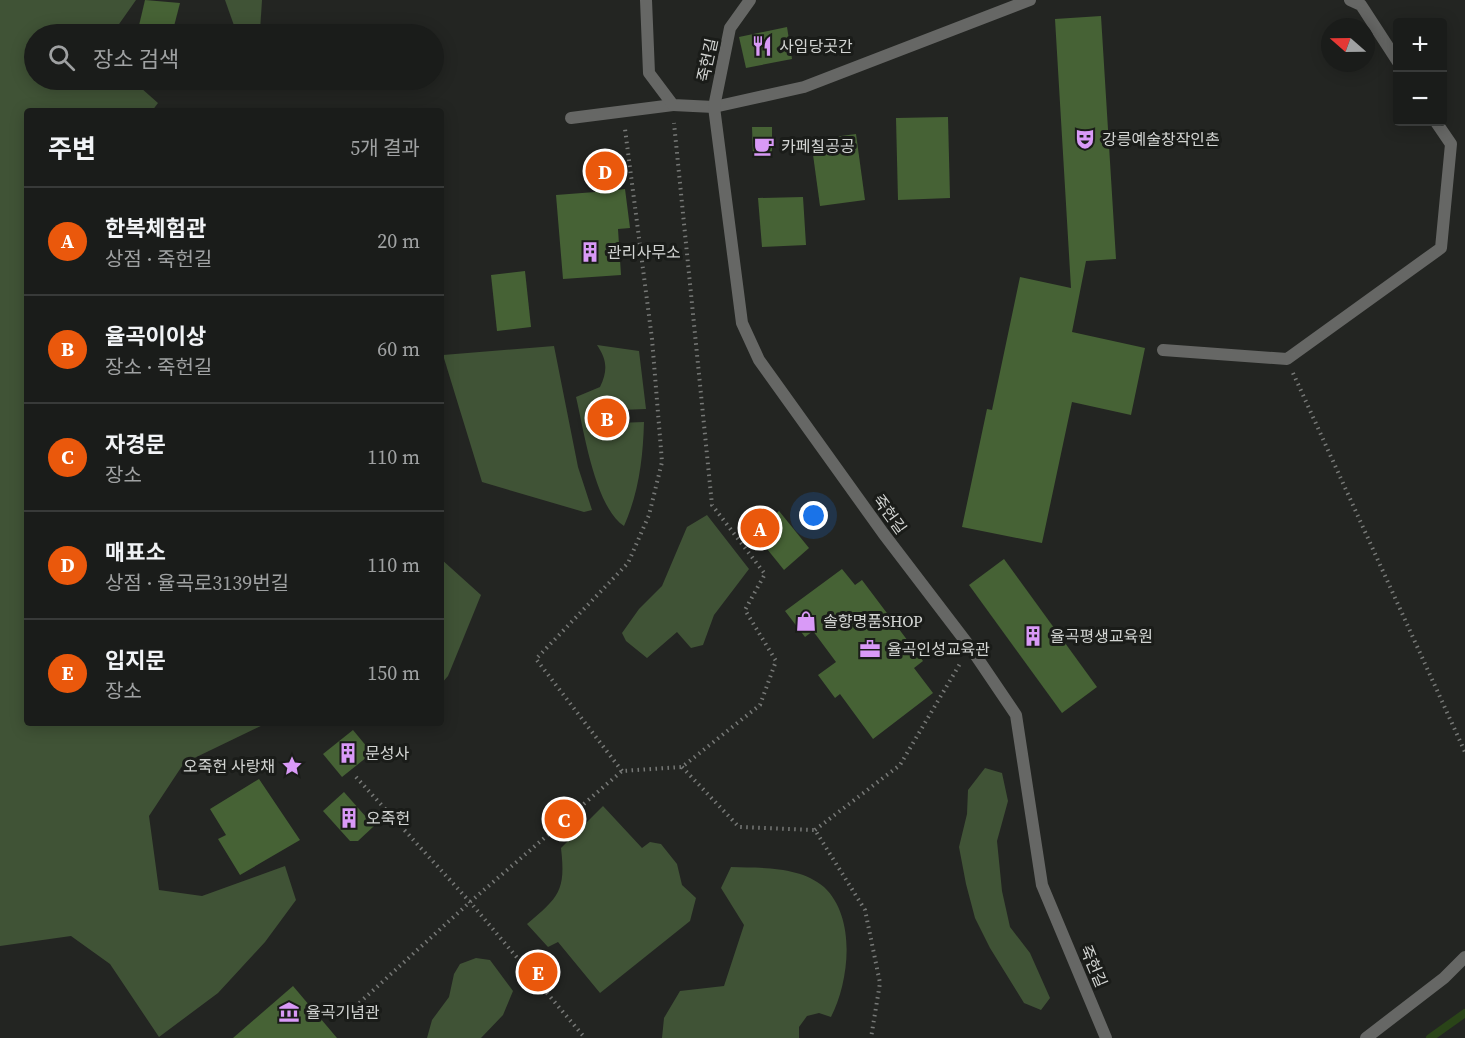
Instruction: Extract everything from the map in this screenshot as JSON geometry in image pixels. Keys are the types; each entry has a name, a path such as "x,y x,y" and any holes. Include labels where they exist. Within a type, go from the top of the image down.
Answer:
{"street":[{"path":"646,0 649,73 673,105"},
{"name":"죽헌길","path":"750,0 730,28 714,107 742,322 759,360 883,533 970,647 1016,715 1042,885 1106,1038"},
{"path":"571,118 673,105 714,107 804,87 1030,0"},
{"path":"1350,0 1361,5 1393,54"},
{"path":"1163,350 1287,359 1441,248 1451,144 1439,126"},
{"path":"1366,1038 1444,978 1465,957"}],"path":[{"path":"346,1015 470,902 621,771 682,767 760,705 776,661 745,610 765,574 712,505 673,105"},
{"path":"621,771 536,658 628,563 649,515 662,462 652,339 623,111"},
{"path":"1287,359 1465,753"},
{"path":"682,767 740,827 815,830 900,765 970,647"},
{"path":"356,777 470,902 585,1038"},
{"path":"815,830 865,910 880,983 871,1038"}],"green space":[{"path":"0,0 136,0 119,24 24,24 24,90 143,90 158,103 154,108 24,108 24,726 261,726 184,763 149,816 159,890 202,896 285,866 296,900 265,942 218,993 159,1037 110,964 71,936 0,946"},
{"path":"225,0 262,0 260,24 233,24"},
{"path":"597,345 639,351 646,409 620,410 614,404 600,405 594,420 603,432 612,433 617,423 644,422 639,475 624,526 605,503 598,486 576,397 600,387 603,381 605,365"},
{"path":"554,346 578,467 592,510 584,512 482,482 444,355"},
{"path":"707,515 749,569 714,615 703,645 691,648 677,632 647,658 626,641 622,633 639,609 662,586 687,527"},
{"path":"444,562 481,595 448,676 444,681"},
{"path":"985,768 1002,773 1008,801 997,841 1002,891 1010,927 1030,953 1050,998 1041,1010 1024,1003 990,948 975,918 966,884 959,847 967,814 968,790"},
{"path":"603,806 642,848 650,842 661,844 677,864 682,885 696,898 690,921 600,993 558,942 548,947 527,924 547,907 558,892 562,874 561,848"},
{"path":"731,867 767,868 804,875 824,887 835,900 842,915 847,951 837,1003 831,1017 819,1013 807,1016 799,1027 799,1038 662,1038 664,1018 680,991 724,986 744,925 721,888"},
{"path":"476,958 490,960 513,991 503,1015 481,1038 427,1038 432,1020 449,997 454,974 460,964"}],"building":[{"path":"145,0 180,3 175,24 139,24"},
{"path":"1101,16 1116,259 1086,261 1072,332 1145,348 1131,415 1072,402 1042,543 962,527 987,409 992,410 1020,277 1071,288 1055,19"},
{"path":"787,27 792,59 746,68 739,37"},
{"path":"948,117 950,198 898,200 896,118"},
{"path":"752,127 772,127 772,157 753,157"},
{"path":"856,134 865,200 820,206 811,140"},
{"name":"관리사무소","path":"616,156 617,190 625,189 630,228 618,229 621,275 563,279 556,195 595,192 593,158"},
{"path":"803,197 806,245 762,247 758,198"},
{"path":"525,271 531,327 497,331 491,275"},
{"path":"779,511 809,548 784,570 754,533"},
{"name":"율곡평생교육원","path":"1004,559 1097,687 1062,713 969,585"},
{"name":"율곡인성교육관","path":"842,569 855,585 862,580 923,661 914,668 933,693 873,739 840,694 835,698 818,675 836,662 813,631 805,637 785,611"},
{"name":"문성사","path":"353,730 372,753 342,777 323,754"},
{"path":"259,779 300,840 240,875 218,839 226,835 210,809"},
{"name":"오죽헌","path":"344,792 374,826 358,841 350,841 323,811"},
{"path":"561,800 581,825 568,837 546,814"},
{"path":"544,954 556,970 532,990 519,974"},
{"name":"율곡기념관","path":"293,986 337,1038 233,1038"}],"waterway":[{"path":"1430,1038 1465,1013"}],"place":[{"name":"사임당곳간","path":"762,46"},
{"name":"강릉예술창작인촌","path":"1085,139"},
{"name":"카페칠공공","path":"764,146"},
{"name":"매표소","path":"605,171"},
{"name":"관리사무소","path":"590,252"},
{"name":"율곡이이상","path":"607,418"},
{"name":"한복체험관","path":"760,528"},
{"name":"솔향명품SHOP","path":"806,621"},
{"name":"율곡평생교육원","path":"1033,636"},
{"name":"율곡인성교육관","path":"870,649"},
{"name":"문성사","path":"348,753"},
{"name":"오죽헌 사랑채","path":"292,766"},
{"name":"오죽헌","path":"349,818"},
{"name":"자경문","path":"564,819"},
{"name":"입지문","path":"538,972"},
{"name":"율곡기념관","path":"289,1012"}]}
